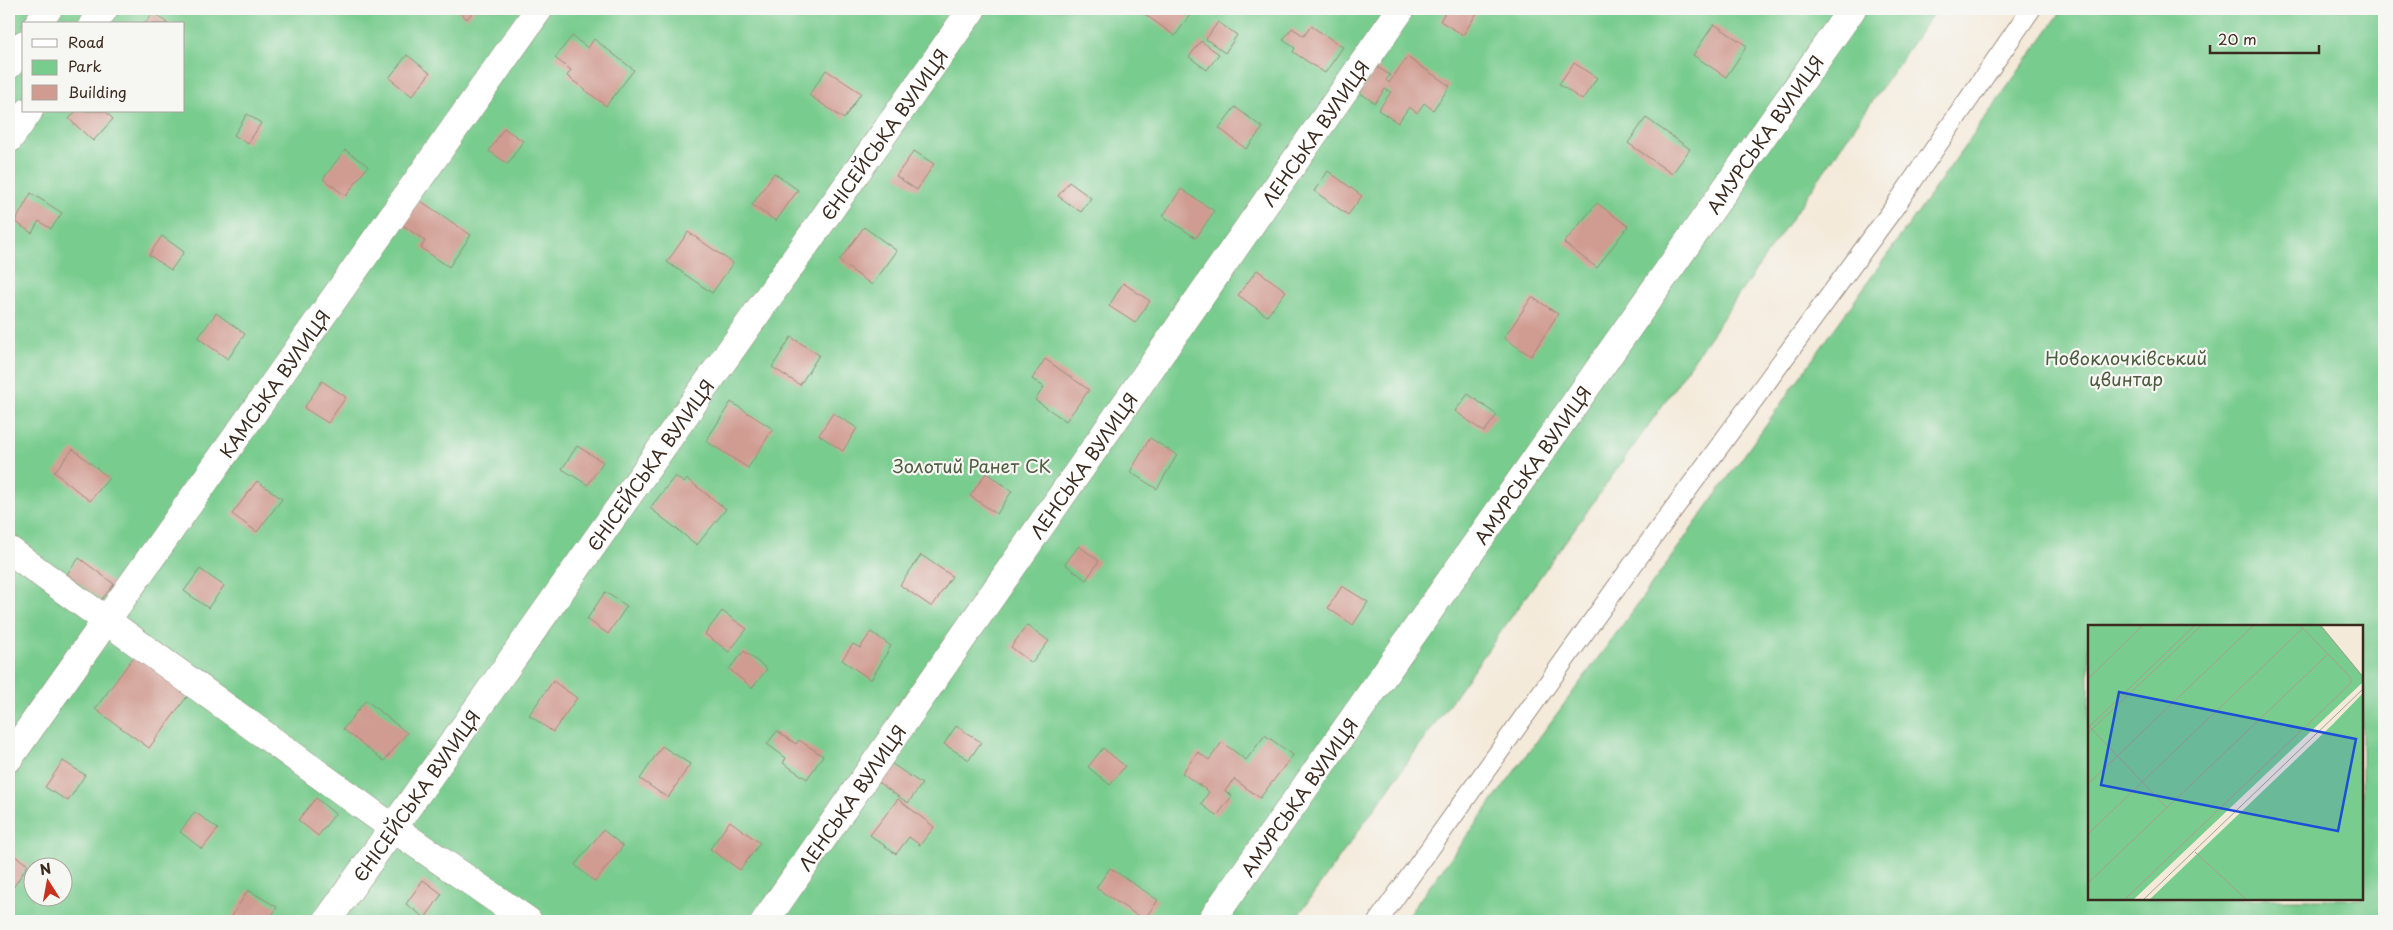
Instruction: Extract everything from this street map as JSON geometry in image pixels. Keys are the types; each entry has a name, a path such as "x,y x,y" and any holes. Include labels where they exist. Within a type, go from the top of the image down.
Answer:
{"street":[{"path":"39,22 48,9"},
{"path":"94,22 104,9"},
{"name":"КАМСЬКА ВУЛИЦЯ","path":"9,758 538,9"},
{"name":"ЄНІСЕЙСЬКА ВУЛИЦЯ","path":"327,921 972,9"},
{"name":"ЛЕНСЬКА ВУЛИЦЯ","path":"765,921 1401,9"},
{"name":"АМУРСЬКА ВУЛИЦЯ","path":"1211,921 1852,9"},
{"path":"9,65 22,47"},
{"path":"9,140 28,112"},
{"path":"9,550 393,828 528,921"}],"lane":[{"path":"1378,921 1634,563 1891,212 2031,9"}],"green space":[{"name":"Золотий Ранет СК","path":"9,9 1936,9 1655,416 1294,921 9,921"},
{"name":"Новоклочківський цвинтар","path":"2063,9 2384,9 2384,921 1404,921 1632,612"}],"building":[{"path":"455,9 475,9 467,19"},
{"path":"1146,9 1194,9 1175,36 1143,13"},
{"path":"1447,9 1470,9 1477,13 1463,35 1440,21"},
{"path":"154,12 166,22 146,22"},
{"path":"1218,22 1237,35 1225,53 1206,39"},
{"path":"1714,24 1747,46 1726,77 1693,55"},
{"path":"1311,26 1343,47 1325,73 1293,52 1295,48 1283,40 1292,28 1304,36"},
{"path":"572,36 588,48 594,39 634,70 606,106 567,76 571,70 555,58"},
{"path":"1201,41 1219,54 1207,70 1189,57"},
{"path":"407,55 430,73 412,96 389,78"},
{"path":"1407,57 1450,86 1433,110 1424,103 1417,113 1409,107 1398,123 1378,110 1391,92 1385,89 1375,103 1360,93 1377,67 1390,75 1386,80 1389,83"},
{"path":"1574,63 1597,78 1582,100 1559,84"},
{"path":"826,70 861,93 844,119 809,95"},
{"path":"1235,107 1263,128 1246,149 1219,128"},
{"path":"75,112 106,112 113,119 93,141 69,119"},
{"path":"247,114 261,123 248,144 234,135"},
{"path":"1646,118 1690,149 1672,174 1628,143"},
{"path":"504,128 523,141 508,164 489,151"},
{"path":"345,150 368,166 346,196 323,179"},
{"path":"914,151 934,164 917,190 896,176"},
{"path":"1328,171 1362,196 1348,215 1314,191"},
{"path":"774,173 798,190 776,221 752,205"},
{"path":"1069,182 1091,198 1081,212 1058,196"},
{"path":"1181,189 1214,211 1196,238 1163,216"},
{"path":"31,193 62,213 51,229 39,221 32,233 15,222"},
{"path":"418,199 471,235 449,267 421,248 425,241 401,224"},
{"path":"1597,203 1628,226 1597,268 1564,243"},
{"path":"864,227 897,251 872,285 839,261"},
{"path":"688,232 733,263 712,293 667,262"},
{"path":"162,236 184,252 171,270 149,255"},
{"path":"1257,270 1286,291 1267,316 1238,295"},
{"path":"1123,283 1150,301 1135,323 1109,306"},
{"path":"1532,297 1558,314 1531,356 1504,338"},
{"path":"216,313 245,334 228,359 198,338"},
{"path":"791,337 819,355 800,385 772,367"},
{"path":"1045,359 1089,390 1066,421 1035,400 1044,387 1032,379"},
{"path":"322,381 346,397 328,423 304,408"},
{"path":"1468,394 1497,415 1484,432 1455,411"},
{"path":"731,402 773,429 748,468 706,441"},
{"path":"833,413 857,428 843,451 819,435"},
{"path":"1150,438 1177,455 1157,489 1130,472"},
{"path":"577,446 603,462 588,485 562,469"},
{"path":"73,449 109,478 90,501 54,472"},
{"path":"986,473 1012,491 997,514 970,496"},
{"path":"675,476 684,483 687,479 726,509 697,545 650,508"},
{"path":"257,481 282,499 257,532 232,514"},
{"path":"1079,546 1099,561 1086,580 1065,564"},
{"path":"921,555 952,576 932,607 900,585"},
{"path":"79,558 114,584 101,600 67,574"},
{"path":"200,569 224,586 208,608 184,591"},
{"path":"1342,586 1368,602 1353,625 1328,608"},
{"path":"605,592 627,606 608,634 587,619"},
{"path":"722,611 747,629 729,652 705,634"},
{"path":"1027,625 1049,641 1032,663 1011,647"},
{"path":"871,632 891,646 871,680 842,660 853,644 860,648"},
{"path":"744,651 767,669 752,688 729,669"},
{"path":"135,655 189,694 149,748 95,709"},
{"path":"553,681 577,698 553,732 529,715"},
{"path":"366,700 407,733 384,761 343,729"},
{"path":"956,726 981,742 969,760 944,744"},
{"path":"777,731 796,744 799,740 823,756 807,779 783,763 786,758 767,744"},
{"path":"1265,735 1293,755 1260,798 1234,779 1225,791 1232,796 1217,816 1201,804 1209,792 1182,773 1198,752 1209,760 1222,742 1246,760"},
{"path":"662,746 690,764 668,798 640,779"},
{"path":"1103,748 1125,766 1110,785 1088,767"},
{"path":"63,761 85,775 68,801 45,787"},
{"path":"889,762 922,784 908,803 876,781"},
{"path":"316,798 335,814 318,836 298,820"},
{"path":"898,799 934,827 920,845 909,837 896,854 870,835"},
{"path":"195,812 218,829 202,849 180,832"},
{"path":"730,821 760,843 740,870 710,849"},
{"path":"603,830 623,846 595,882 575,865"},
{"path":"11,853 22,861 22,874 9,894 9,856"},
{"path":"1110,868 1158,900 1144,920 1096,888"},
{"path":"423,880 442,894 425,918 406,904"},
{"path":"248,890 277,907 269,921 229,921"}]}
